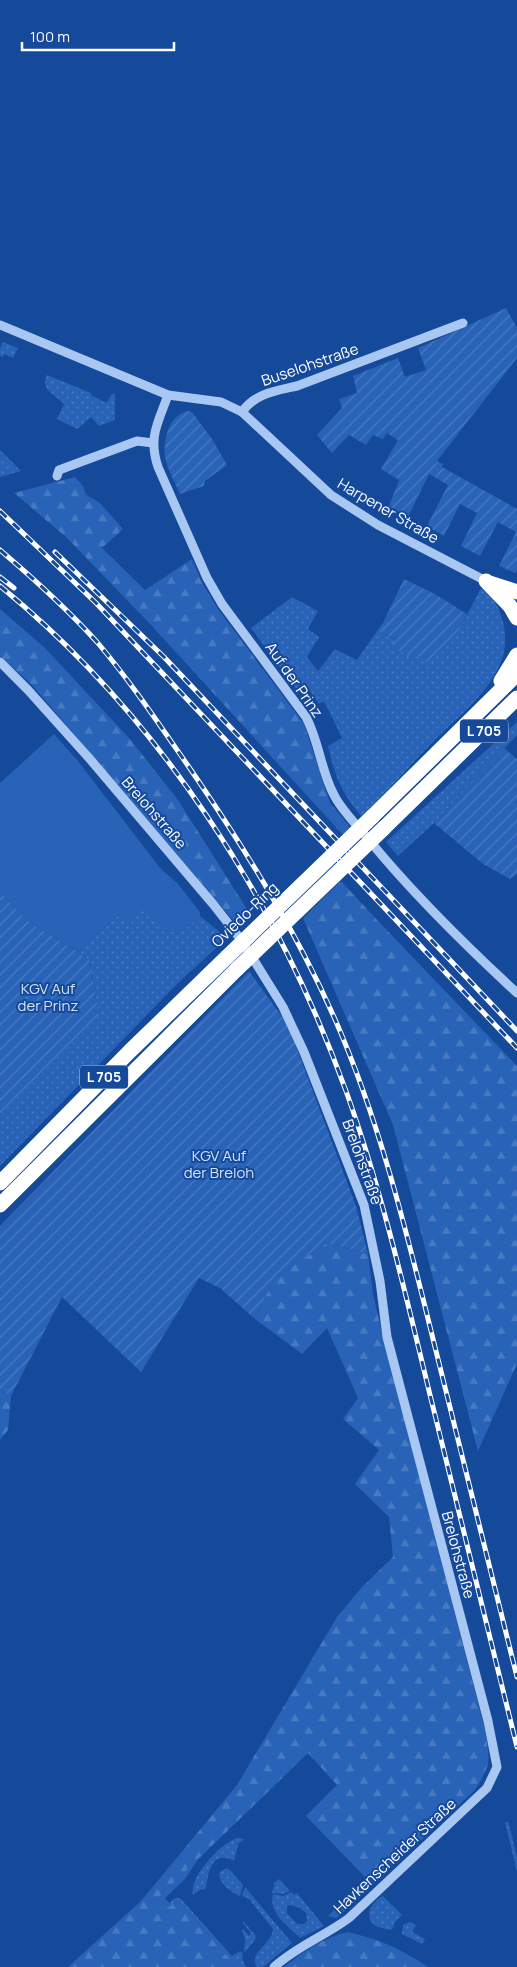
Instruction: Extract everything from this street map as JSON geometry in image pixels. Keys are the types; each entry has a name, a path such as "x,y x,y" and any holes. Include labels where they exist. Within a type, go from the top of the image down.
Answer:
{"highway":[{"path":"486,581 517,592"},
{"path":"486,581 510,606 517,618"},
{"name":"L 705","path":"472,720 508,671 517,655"},
{"name":"Oviedo-Ring","path":"0,1183 130,1051 472,720 517,674"},
{"name":"L 705","path":"0,1205 237,969 517,698"}],"street":[{"name":"Buselohstraße","path":"242,412 249,402 269,392 297,386 463,323"},
{"path":"0,325 168,395 221,402 242,412"},
{"name":"Auf der Prinz","path":"168,395 153,443 158,467 207,578 222,604 306,716 315,736 330,787 338,802 394,870 421,899 517,993"},
{"name":"Harpener Straße","path":"242,412 331,495 378,525 486,581"},
{"path":"58,476 59,470 84,462 116,448 137,441 153,443"},
{"name":"Brelohstraße","path":"0,662 82,750 230,926 266,977 284,1007 304,1052 364,1205 380,1281 387,1337 488,1721 497,1767"},
{"name":"Havkenscheider Straße","path":"274,1967 299,1947 335,1929 349,1918 487,1788 497,1767"}],"green space":[{"path":"506,308 517,328 517,358 437,461 443,464 442,467 517,509 517,569 515,573 499,566 516,532 498,522 480,556 461,546 477,513 460,504 444,536 427,526 448,485 429,474 408,517 389,506 399,480 381,469 398,440 387,433 383,439 373,435 366,445 349,435 332,453 317,435 342,408 339,399 357,393 353,376 398,358 405,377 426,370 418,348"},
{"path":"3,342 18,348 13,358 4,354 3,357 0,356"},
{"path":"47,375 91,393 91,395 107,403 111,395 115,393 115,420 99,426 91,417 77,429 57,419 64,404 47,388 45,380"},
{"path":"188,411 192,412 212,439 227,465 205,481 204,486 180,494 166,462 165,443 166,436 176,417"},
{"path":"0,450 21,471 0,477"},
{"path":"75,477 83,486 86,495 99,502 123,529 102,548 145,590 192,559 201,581 218,609 304,724 330,803 351,828 343,835 151,625 66,537 14,493"},
{"path":"404,579 435,594 467,614 458,632 429,664 416,654 412,658 392,646 395,639 377,631 383,623"},
{"path":"481,588 495,602 503,622 505,641 502,658 495,674 485,690 472,704 424,751 362,817 344,793 333,767 328,746 342,738 326,705 323,701 319,704 304,682 296,689 251,628 292,597 318,611 308,629 319,637 307,657 318,671 335,649 357,660 377,631 396,640 392,646 416,654 458,632"},
{"path":"0,609 45,648 129,738 178,800 252,917 239,927 32,685 0,656"},
{"path":"517,722 517,735 434,823 398,856 386,842"},
{"path":"54,734 78,761 160,868 178,884 200,912 200,916 181,932 169,932 143,905 127,919 120,913 78,952 27,920 0,891 0,783"},
{"path":"504,748 517,759 517,874 510,879 483,864 434,823"},
{"path":"341,881 517,1066 517,1364 478,1451 393,1125 303,918"},
{"name":"KGV Auf der Prinz","path":"0,891 27,920 90,961 99,1016 0,1115"},
{"path":"143,905 181,932 200,916 227,938 177,984 0,1166 0,1115 99,1016 90,961 78,952 121,912"},
{"name":"KGV Auf der Breloh","path":"249,971 288,1025 356,1206 368,1254 327,1243 274,1278 255,1319 220,1288 199,1278 141,1372 62,1297 11,1396 0,1390 0,1226"},
{"path":"327,1243 368,1254 373,1294 381,1329 485,1730 488,1749 487,1768 474,1791 336,1918 328,1916 366,1878 306,1816 337,1785 308,1753 159,1897 169,1907 179,1901 237,1967 68,1967 141,1901 237,1785 337,1617 362,1587 393,1557 389,1517 355,1484 379,1450 343,1419 358,1398 327,1328 302,1354 255,1319 274,1278"},
{"path":"0,1390 11,1396 8,1430 0,1440"},
{"path":"505,1822 509,1824 517,1857 517,1872"},
{"path":"238,1838 244,1839 238,1844 235,1842 238,1845 234,1861 220,1858 216,1861 210,1870 206,1889 200,1890 193,1895 196,1879 208,1861 223,1846"},
{"path":"199,1858 185,1879 165,1898 169,1903 175,1898 180,1898 232,1956 240,1951 243,1954 242,1959 246,1967 237,1967 179,1901 169,1907 159,1897"},
{"path":"226,1868 243,1885 240,1896 229,1890 219,1877 219,1873"},
{"path":"279,1879 290,1891 283,1894 272,1893 274,1886 276,1887 273,1884"},
{"path":"245,1887 292,1943 263,1967 257,1967 255,1958 269,1939 273,1929 249,1899 242,1896"},
{"path":"291,1892 294,1895 297,1893 324,1926 300,1938 280,1919 273,1907 273,1894 283,1896","holes":["287,1906 300,1908 306,1913 307,1921 304,1924 297,1924 287,1913"]},
{"path":"383,1896 402,1915 395,1922 392,1930 376,1926 370,1918 369,1914 372,1905"},
{"path":"243,1921 256,1936 244,1953 245,1939 242,1930 249,1936 251,1933"},
{"path":"410,1922 416,1925 412,1932 425,1939 422,1944 402,1934 403,1925"},
{"path":"347,1932 389,1945 428,1967 284,1967 313,1946"}],"railway":[{"path":"0,511 96,603 517,1048"},
{"path":"0,550 50,594 86,630 110,657 146,705 250,860 286,921 319,984 351,1057 380,1140 426,1309 517,1677"},
{"path":"55,552 164,657 517,1031"},
{"path":"0,577 14,588"},
{"path":"0,586 58,637 111,693 161,753 207,816 248,882 285,950 318,1020 346,1091 382,1205 403,1283 517,1747"}]}
